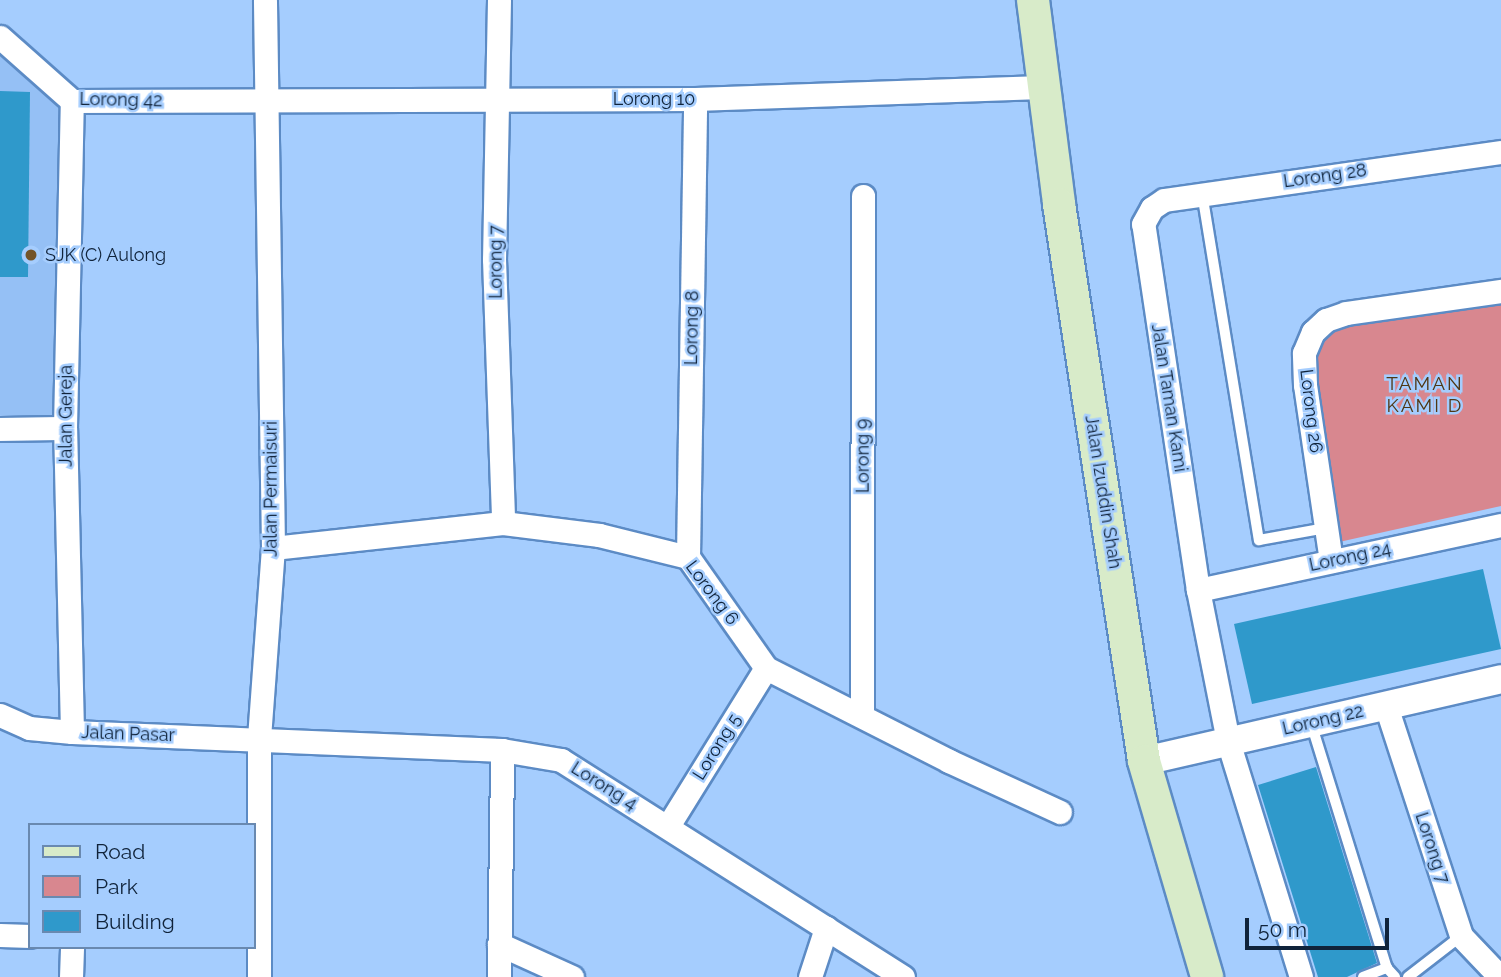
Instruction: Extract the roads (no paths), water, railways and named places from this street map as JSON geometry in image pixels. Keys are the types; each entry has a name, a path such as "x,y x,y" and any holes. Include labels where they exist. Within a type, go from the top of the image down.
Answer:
{"main road":[{"name":"Jalan Izuddin Shah","path":"1033,0 1042,87 1144,761 1207,977"}],"street":[{"name":"Jalan Permaisuri","path":"259,977 256,938 258,738 273,548 265,0"},
{"name":"Lorong 7","path":"499,0 494,259 503,523"},
{"name":"Lorong 42","path":"0,37 72,100 266,100"},
{"name":"Lorong 10","path":"266,100 695,99 1042,87"},
{"name":"Lorong 8","path":"688,557 695,99"},
{"name":"Jalan Gereja","path":"72,100 65,428 72,732"},
{"name":"Lorong 28","path":"1152,208 1164,200 1202,193 1501,152"},
{"name":"Lorong 9","path":"862,715 863,196"},
{"name":"Jalan Taman Kami","path":"1152,208 1143,224 1198,590"},
{"name":"Lorong 26","path":"1332,561 1305,385 1304,353 1313,332 1325,320 1346,313 1501,291"},
{"path":"0,429 65,428"},
{"name":"Lorong 6","path":"273,548 503,523 599,535 688,557 766,668 949,761 1060,812"},
{"name":"Lorong 24","path":"1198,590 1501,525"},
{"path":"1198,590 1228,741 1301,977"},
{"name":"Lorong 5","path":"668,826 766,668"},
{"name":"Lorong 22","path":"1144,761 1501,679"},
{"name":"Lorong 7","path":"1386,706 1461,936 1500,977"},
{"name":"Jalan Pasar","path":"0,715 29,728 72,732 258,738"},
{"name":"Lorong 4","path":"258,738 502,750 538,754 575,766 903,977"},
{"path":"499,977 502,750"},
{"path":"810,977 826,928"},
{"path":"0,935 28,936"},
{"path":"499,944 572,977"},
{"path":"71,977 72,949"}],"lane":[{"path":"1202,193 1259,540 1326,528"},
{"path":"1311,723 1391,973 1363,977"},
{"path":"1408,977 1461,936"}],"place":[{"name":"SJK (C) Aulong","path":"31,255"}],"district":[{"name":"TAMAN KAMI D","path":"1425,395"}]}
